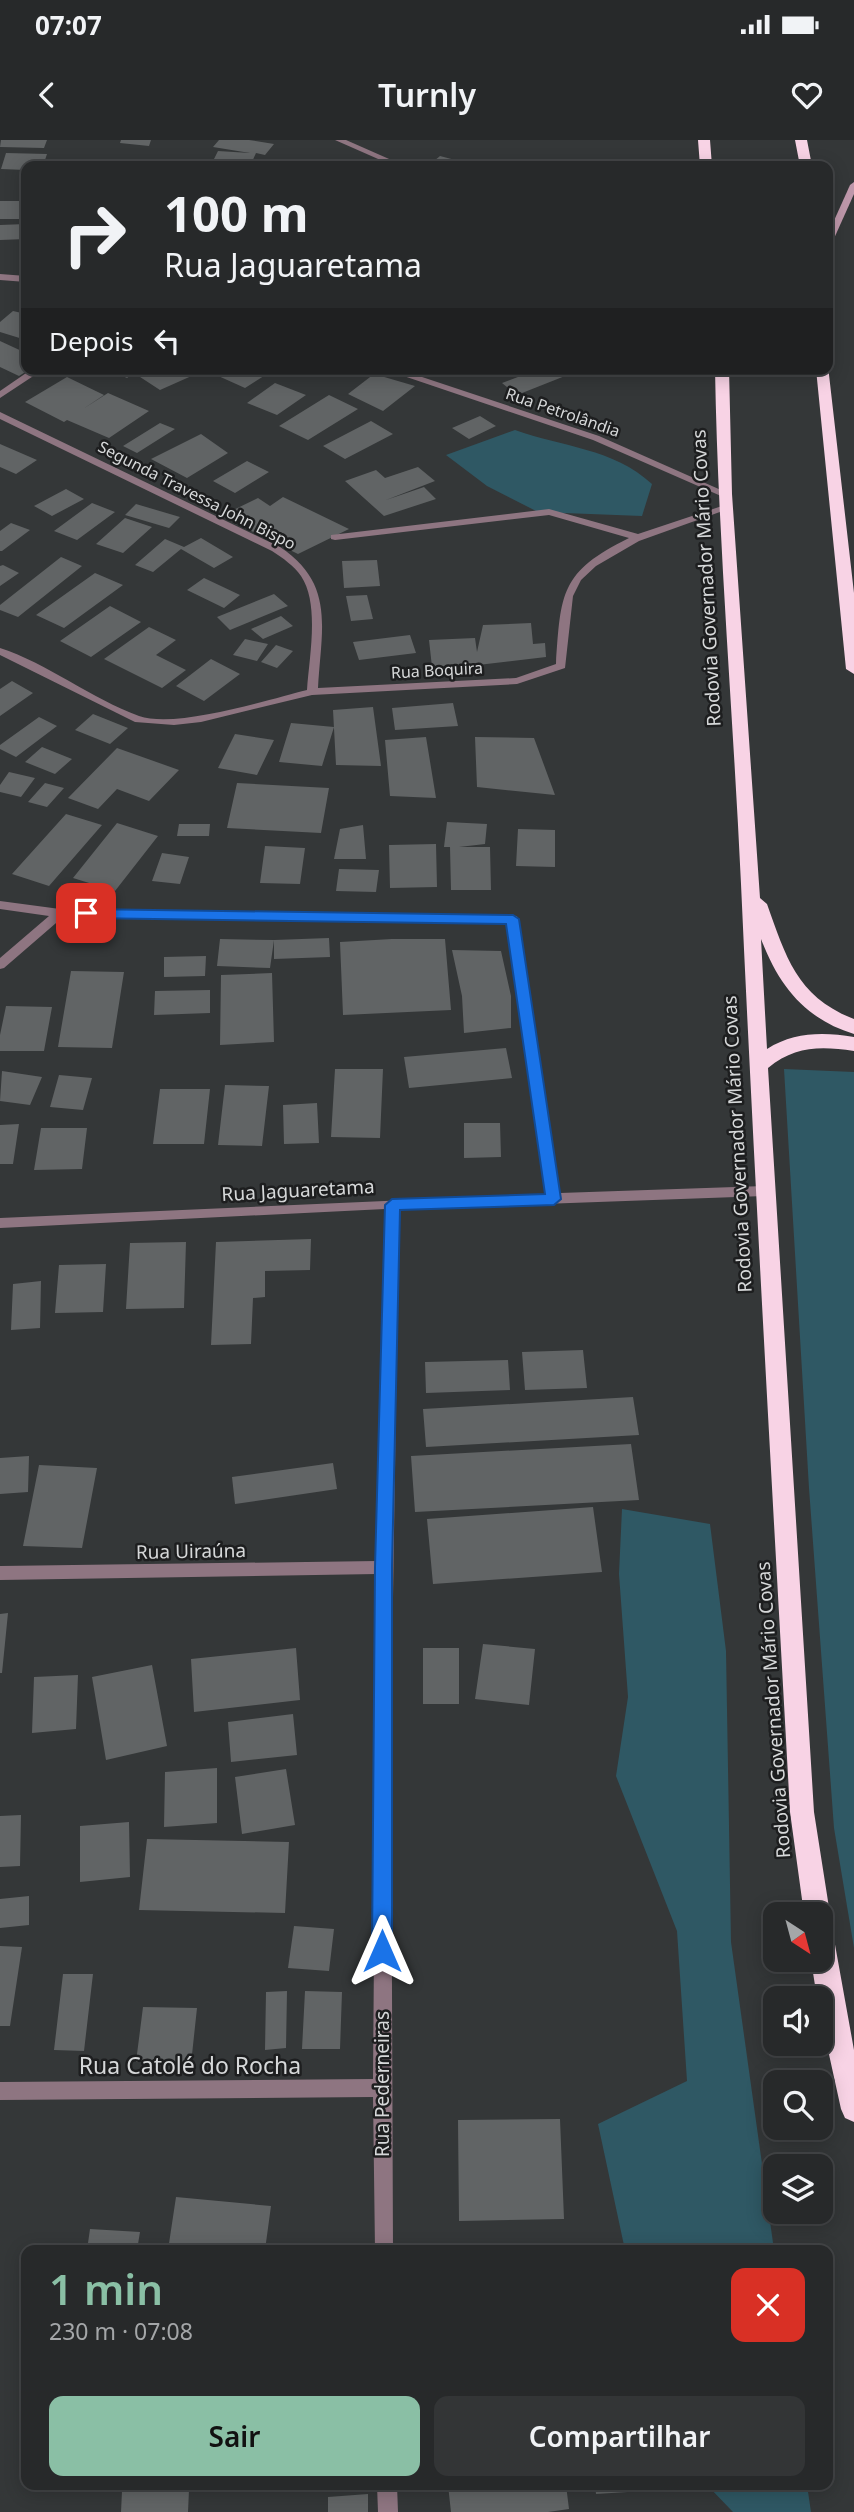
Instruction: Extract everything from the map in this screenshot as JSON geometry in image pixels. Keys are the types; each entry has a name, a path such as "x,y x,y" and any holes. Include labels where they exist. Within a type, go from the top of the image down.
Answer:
{"highway":[{"path":"704,140 706,161"},
{"path":"801,140 805,161"},
{"name":"Rodovia Governador Mário Covas","path":"722,375 726,501 751,882 758,1066 802,1812 815,1902"},
{"path":"824,375 854,668"},
{"path":"835,473 854,495"},
{"path":"751,882 786,976 802,998 821,1013 854,1027"},
{"path":"758,1066 776,1050 804,1040 854,1044"},
{"path":"826,1972 854,2109"}],"main road":[{"path":"833,232 854,184"}],"street":[{"path":"339,140 389,161"},
{"path":"0,277 21,279"},
{"path":"0,395 30,375"},
{"name":"Rua Petrolândia","path":"405,375 596,438 726,501"},
{"name":"Segunda Travessa John Bispo","path":"0,415 259,540 296,563 310,582 315,599 313,692"},
{"path":"335,537 549,512 636,537 726,501"},
{"name":"Rua Boquira","path":"0,651 139,720 150,722 201,719 313,692 517,681 561,666 568,595 581,572 636,537"},
{"path":"0,905 60,913 513,919 554,1199"},
{"path":"0,965 60,913"},
{"name":"Rua Jaguaretama","path":"0,1223 765,1191"},
{"name":"Rua Pederneiras","path":"384,2245 381,2088 383,1567 392,1205"},
{"name":"Rua Uiraúna","path":"0,1573 383,1567"},
{"name":"Rua Catolé do Rocha","path":"0,2091 381,2088"},
{"path":"387,2490 388,2512"}],"shaded area":[{"path":"515,430 604,456 637,472 652,484 642,516 538,512 487,486 446,455"},
{"path":"784,1069 854,1072 854,1948 834,1828 809,1488"},
{"path":"622,1509 710,1524 726,1651 731,1942 763,2171 763,2224 770,2224 773,2245 624,2245 598,2124 687,2081 677,1931 616,1776 628,1697 619,1574"},
{"path":"712,2490 808,2490 811,2512 733,2512"}],"building":[{"path":"1,140 47,140 44,148 0,147"},
{"path":"121,140 151,140 149,146 120,143"},
{"path":"219,140 249,140 274,144 265,155 256,153 252,161 213,161 218,151 250,153 213,147"},
{"path":"6,153 47,154 45,161 21,161 21,170 1,169"},
{"path":"440,156 459,161 434,161"},
{"path":"0,201 21,201 21,219 0,219"},
{"path":"21,224 21,239 0,240 0,225"},
{"path":"13,311 21,313 21,338 0,332 0,322"},
{"path":"0,341 21,351 21,375 0,367"},
{"path":"137,375 194,375 160,390"},
{"path":"216,375 265,375 245,388"},
{"path":"373,375 415,386 383,411 348,394"},
{"path":"523,375 565,376 517,395 502,383"},
{"path":"67,377 104,395 83,409 108,393 149,411 109,438 67,420 64,422 25,402"},
{"path":"275,383 306,395 277,415 247,403"},
{"path":"329,395 358,409 308,440 279,426"},
{"path":"480,416 496,426 469,439 452,428"},
{"path":"371,421 393,434 345,459 323,446"},
{"path":"160,423 175,429 137,453 123,446"},
{"path":"201,434 228,453 187,478 151,459"},
{"path":"0,444 37,460 16,474 0,467"},
{"path":"247,461 269,472 235,493 213,481"},
{"path":"418,467 435,481 386,500 424,487 436,499 384,516 345,481 376,470 385,478"},
{"path":"66,489 84,499 52,516 34,506"},
{"path":"283,497 349,529 298,554 221,516 258,498 270,506"},
{"path":"92,503 115,512 77,540 54,531"},
{"path":"136,504 180,517 169,528 125,515"},
{"path":"125,518 152,527 123,553 96,544"},
{"path":"11,523 30,530 0,551 0,531"},
{"path":"201,538 233,557 214,568 181,549 153,572 135,565 165,539 184,547"},
{"path":"61,557 82,566 18,617 0,610 0,605"},
{"path":"377,560 380,586 344,588 342,561"},
{"path":"0,566 19,573 0,586"},
{"path":"95,573 123,585 64,628 36,615"},
{"path":"204,578 240,595 224,608 187,590"},
{"path":"274,594 288,606 230,630 217,617"},
{"path":"367,595 373,619 351,621 346,596"},
{"path":"110,606 141,622 91,657 60,641"},
{"path":"281,616 293,626 263,639 251,629"},
{"path":"531,623 533,644 545,643 546,657 432,667 429,640 475,638 477,652 483,625"},
{"path":"149,627 176,640 156,655 186,670 162,688 104,659"},
{"path":"410,635 416,653 359,660 353,642"},
{"path":"245,639 268,644 257,661 233,655"},
{"path":"276,645 293,651 277,668 261,662"},
{"path":"211,659 240,674 204,701 176,686"},
{"path":"12,681 33,693 0,716 0,689"},
{"path":"453,703 458,726 395,730 392,708"},
{"path":"373,707 381,766 336,765 333,710"},
{"path":"93,714 128,728 110,744 75,730"},
{"path":"39,717 57,726 16,757 0,749 0,745"},
{"path":"291,723 334,727 322,766 279,762"},
{"path":"235,734 274,740 257,775 218,768"},
{"path":"426,737 436,798 390,796 385,740"},
{"path":"475,737 534,738 555,795 477,787"},
{"path":"42,747 72,759 55,774 25,762"},
{"path":"117,748 179,770 149,801 117,789 98,809 68,798"},
{"path":"9,772 35,778 21,797 0,792 0,785"},
{"path":"45,783 64,788 47,807 28,802"},
{"path":"237,783 329,788 321,833 227,828"},
{"path":"66,814 102,825 49,886 12,874"},
{"path":"447,822 487,824 485,844 459,847 490,847 491,890 451,890 450,847 444,847"},
{"path":"117,823 158,836 115,891 73,878"},
{"path":"179,824 210,824 209,836 177,836"},
{"path":"363,825 366,859 334,859 340,829"},
{"path":"518,829 555,830 555,867 516,866"},
{"path":"436,844 437,887 390,888 389,845"},
{"path":"265,846 305,848 300,884 260,883"},
{"path":"162,853 189,857 180,884 152,881"},
{"path":"339,869 379,870 376,892 336,891"},
{"path":"329,938 330,957 274,959 274,940"},
{"path":"220,939 274,940 270,968 217,966"},
{"path":"445,939 451,1010 343,1015 340,942"},
{"path":"452,950 501,951 511,996 511,1028 464,1033 462,996"},
{"path":"206,956 205,976 164,977 164,957"},
{"path":"71,971 124,972 112,1048 58,1047"},
{"path":"272,973 274,1042 220,1045 221,975"},
{"path":"210,990 210,1013 154,1015 155,991"},
{"path":"6,1006 52,1007 44,1051 0,1051 0,1035"},
{"path":"506,1048 512,1078 409,1088 404,1057"},
{"path":"335,1069 383,1069 380,1138 331,1137"},
{"path":"2,1071 42,1077 30,1105 0,1101"},
{"path":"59,1075 92,1078 83,1110 50,1107"},
{"path":"225,1085 269,1086 262,1146 218,1145"},
{"path":"160,1089 210,1089 204,1144 153,1144"},
{"path":"317,1103 319,1143 284,1144 283,1105"},
{"path":"464,1123 500,1123 501,1157 464,1158"},
{"path":"19,1124 13,1164 0,1164 0,1125"},
{"path":"41,1128 87,1128 82,1169 34,1170"},
{"path":"311,1239 310,1270 265,1271 265,1297 253,1298 251,1344 211,1345 216,1242"},
{"path":"186,1242 184,1308 126,1309 130,1243"},
{"path":"106,1264 103,1312 55,1313 59,1265"},
{"path":"41,1281 40,1328 11,1330 13,1284"},
{"path":"583,1350 587,1388 525,1390 522,1352"},
{"path":"508,1360 510,1390 426,1393 425,1362"},
{"path":"633,1397 639,1435 426,1447 423,1409"},
{"path":"631,1444 639,1500 415,1512 411,1456"},
{"path":"29,1456 28,1492 0,1494 0,1458"},
{"path":"333,1463 337,1489 235,1504 232,1477"},
{"path":"39,1465 97,1468 82,1548 23,1546"},
{"path":"593,1507 602,1572 433,1584 427,1519"},
{"path":"8,1613 2,1673 0,1673 0,1614"},
{"path":"483,1644 535,1649 529,1705 475,1699"},
{"path":"296,1648 300,1700 194,1712 191,1659"},
{"path":"423,1648 459,1648 459,1704 423,1704"},
{"path":"152,1665 167,1746 106,1760 92,1677"},
{"path":"78,1675 76,1729 32,1733 34,1677"},
{"path":"293,1714 297,1755 231,1762 228,1722"},
{"path":"217,1768 217,1823 164,1827 165,1772"},
{"path":"286,1769 295,1825 242,1834 235,1777"},
{"path":"21,1815 20,1866 0,1867 0,1816"},
{"path":"129,1822 130,1877 80,1882 80,1826"},
{"path":"147,1839 289,1842 285,1913 139,1910"},
{"path":"29,1896 29,1925 0,1928 0,1899"},
{"path":"294,1926 334,1929 329,1971 288,1968"},
{"path":"0,1946 22,1947 10,2026 0,2026"},
{"path":"63,1974 93,1974 84,2051 54,2050"},
{"path":"287,1991 286,2048 265,2050 266,1992"},
{"path":"305,1991 342,1992 340,2049 302,2049"},
{"path":"143,2007 197,2008 191,2064 136,2062"},
{"path":"560,2119 564,2219 459,2221 458,2120"},
{"path":"176,2197 271,2206 266,2245 169,2245"},
{"path":"90,2229 140,2232 138,2245 88,2245"},
{"path":"189,2490 188,2512 121,2512 122,2491"},
{"path":"449,2490 567,2490 569,2509 548,2512 451,2512"},
{"path":"596,2490 659,2490 596,2494"},
{"path":"368,2494 368,2512 328,2512 328,2497"}],"route":[{"path":"86,913 513,919 554,1199 392,1205 383,1567 382,1951"}]}
